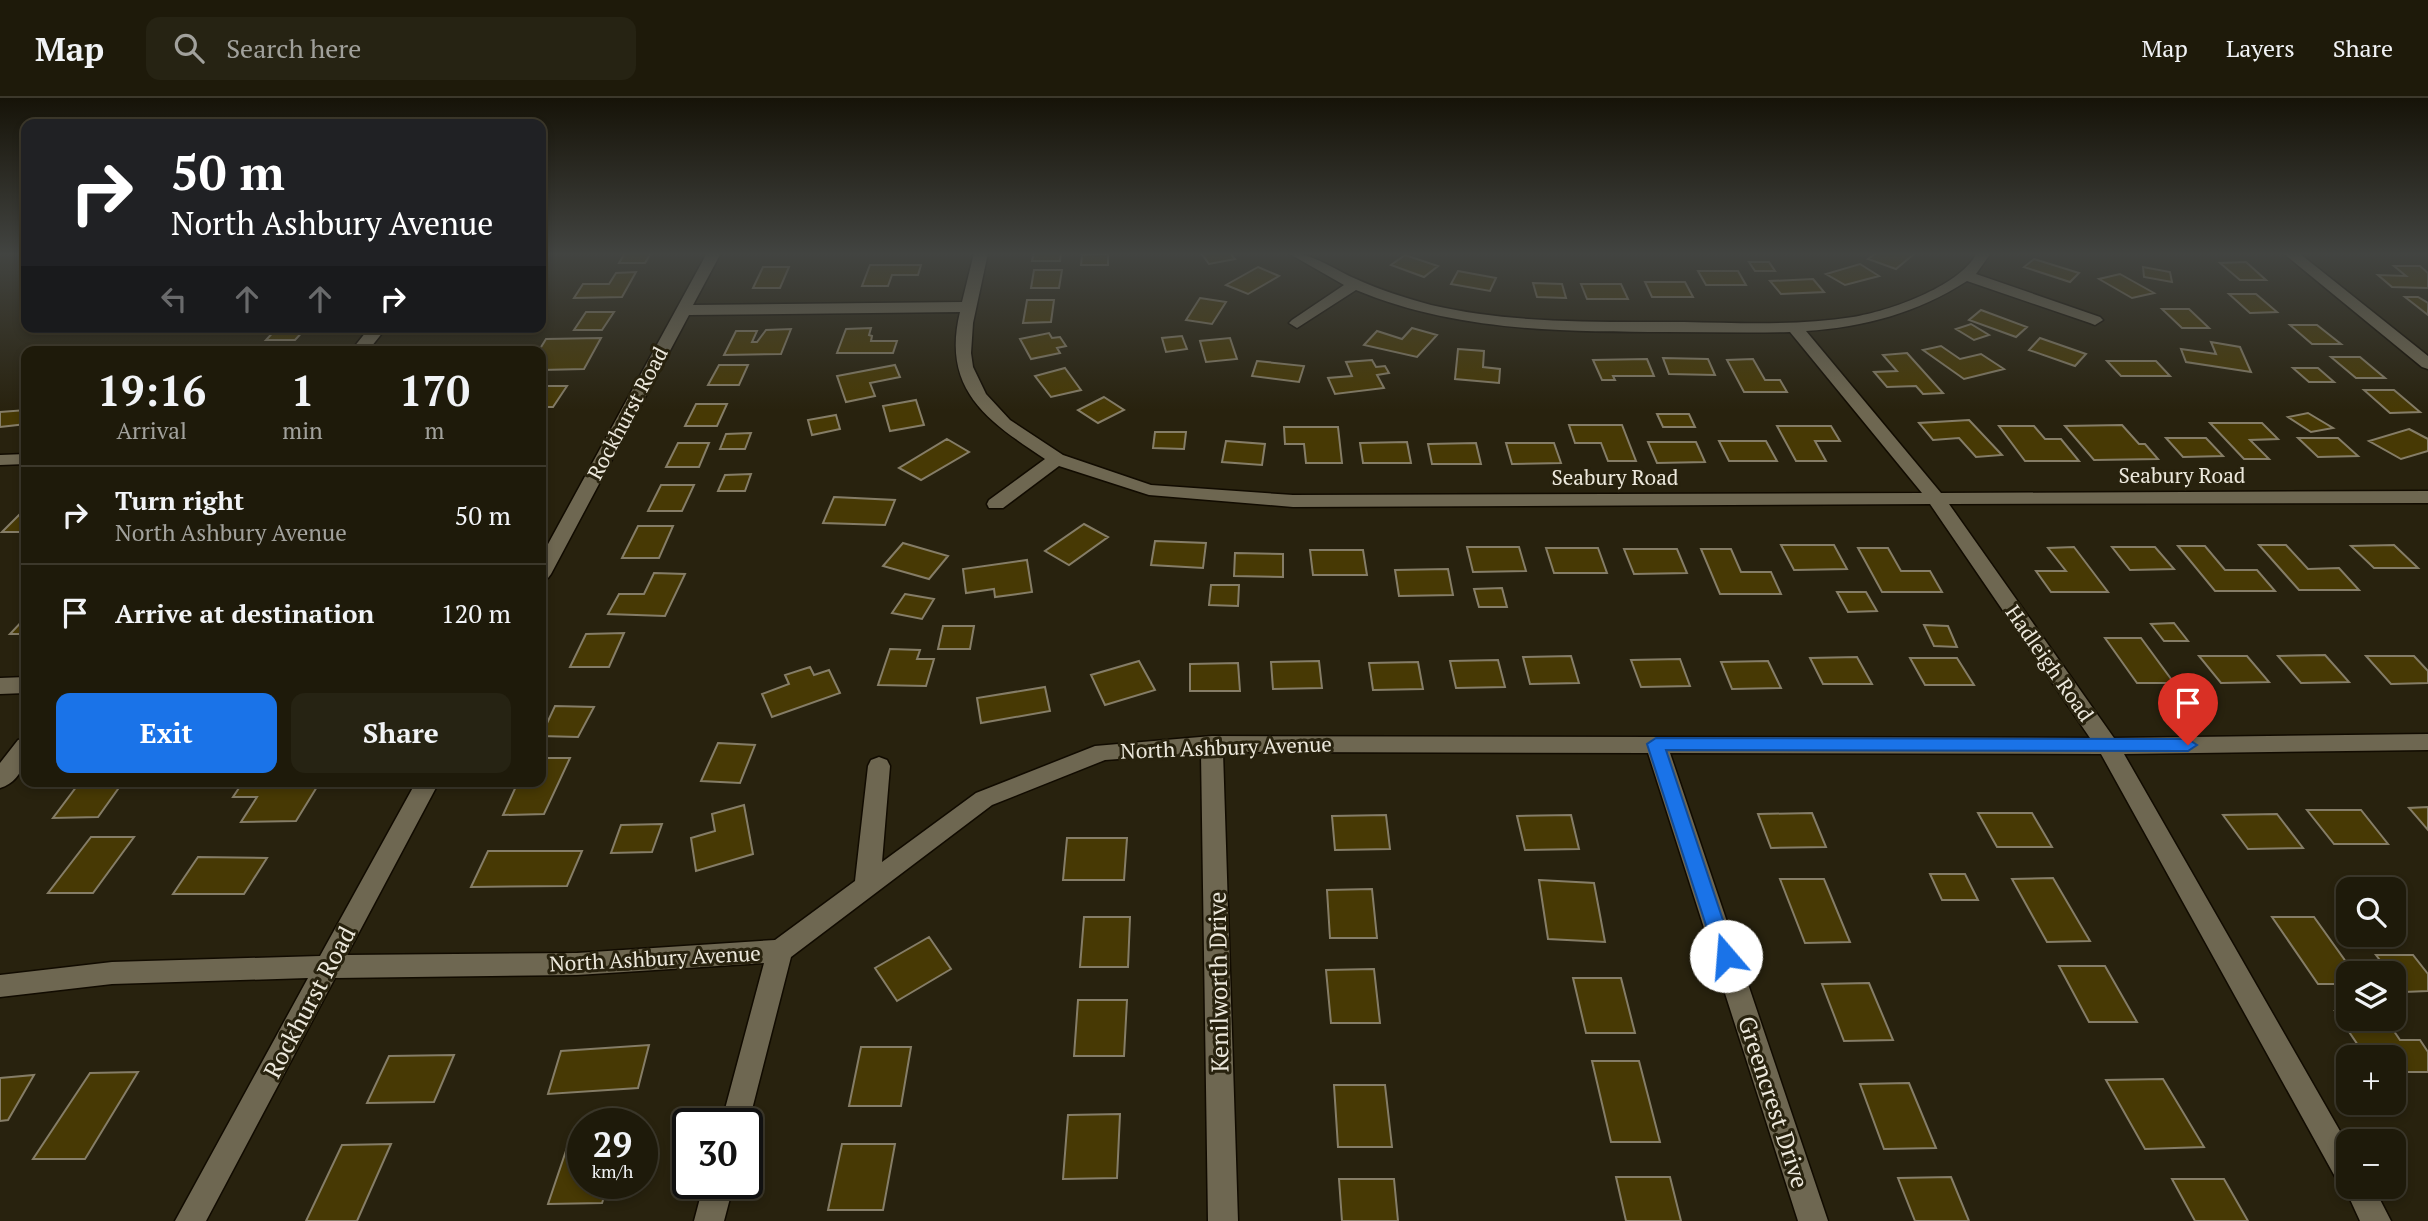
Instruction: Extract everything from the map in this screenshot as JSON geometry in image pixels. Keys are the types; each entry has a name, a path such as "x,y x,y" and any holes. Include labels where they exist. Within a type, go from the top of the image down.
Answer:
{"street":[{"name":"Rockhurst Road","path":"546,565 685,305"},
{"path":"1297,323 1323,305"},
{"path":"1422,305 1447,313 1529,324 1597,327 1794,327 1870,317 1911,305"},
{"path":"2053,305 2095,320"},
{"path":"2355,305 2428,364"},
{"path":"683,310 968,307"},
{"name":"Seabury Road","path":"968,307 963,353 965,367 979,396 1004,424 1057,459 1149,490 1293,501 2428,497"},
{"name":"Hadleigh Road","path":"1794,327 1937,499 2108,746 2336,1151"},
{"path":"0,460 21,459"},
{"path":"996,504 1057,459"},
{"path":"0,686 21,685"},
{"name":"North Ashbury Avenue","path":"0,986 112,973 328,966 577,964 780,951 984,799 1102,752 1212,744 2108,746 2428,742"},
{"name":"Kenilworth Drive","path":"1212,744 1223,1221"},
{"name":"Greencrest Drive","path":"1656,744 1813,1221"},
{"path":"0,779 21,752"},
{"path":"867,888 879,766"},
{"name":"Rockhurst Road","path":"190,1221 425,787"},
{"path":"739,1108 780,951"},
{"path":"709,1221 715,1199"},
{"path":"2364,1199 2376,1221"}],"building":[{"path":"1026,305 1053,305 1051,322 1023,323"},
{"path":"1195,305 1224,305 1212,324 1186,320"},
{"path":"2242,305 2269,305 2277,312 2250,313"},
{"path":"2416,305 2428,305 2428,315"},
{"path":"2162,309 2189,309 2209,328 2182,328"},
{"path":"1981,310 2027,327 2016,337 1969,320"},
{"path":"586,312 614,312 602,330 574,330"},
{"path":"1971,324 1989,335 1974,340 1956,329"},
{"path":"2290,325 2317,325 2341,344 2312,344"},
{"path":"871,328 871,341 897,341 893,353 837,353 846,329"},
{"path":"1412,328 1437,335 1417,357 1364,345 1377,331 1402,339"},
{"path":"791,329 781,354 724,355 736,331 757,331 752,342 757,342 766,330"},
{"path":"272,333 301,333 295,340 266,340"},
{"path":"1049,333 1052,338 1060,337 1066,346 1057,348 1060,353 1031,359 1020,339"},
{"path":"1182,336 1187,349 1166,352 1162,338"},
{"path":"601,338 584,369 546,370 546,346 542,346 546,339"},
{"path":"1230,338 1237,359 1206,362 1200,341"},
{"path":"2040,338 2086,354 2075,366 2029,350"},
{"path":"2211,342 2240,347 2251,372 2186,362 2181,349 2216,354"},
{"path":"1941,346 1960,359 1981,354 2004,369 1964,379 1923,350"},
{"path":"1458,349 1484,351 1483,367 1500,369 1499,383 1455,379"},
{"path":"1907,353 1943,393 1923,394 1916,386 1887,387 1874,372 1897,371 1883,355"},
{"path":"2331,357 2360,357 2385,378 2356,378"},
{"path":"1663,358 1708,359 1715,375 1669,374"},
{"path":"1647,359 1654,376 1613,376 1615,380 1602,380 1593,360"},
{"path":"1753,359 1765,380 1780,380 1787,392 1744,392 1727,360"},
{"path":"1372,360 1376,367 1385,366 1389,373 1377,375 1384,388 1335,394 1328,378 1352,376 1346,362"},
{"path":"1257,361 1304,366 1299,382 1252,376"},
{"path":"2107,361 2156,361 2170,376 2121,376"},
{"path":"719,365 748,365 739,385 708,385"},
{"path":"895,365 900,377 870,383 875,396 846,402 837,376"},
{"path":"1065,368 1081,390 1051,397 1035,376"},
{"path":"2293,368 2318,368 2334,382 2309,382"},
{"path":"546,386 567,386 553,407 546,407"},
{"path":"2364,390 2394,390 2420,412 2390,413"},
{"path":"1104,397 1124,410 1098,423 1078,410"},
{"path":"916,400 924,425 890,431 883,406"},
{"path":"696,404 727,404 717,426 685,426"},
{"path":"21,410 21,425 0,427 0,412"},
{"path":"2308,413 2333,428 2311,432 2288,417"},
{"path":"1657,414 1689,414 1695,427 1663,427"},
{"path":"836,415 840,429 812,435 808,420"},
{"path":"1969,420 2002,455 1976,457 1959,438 1933,440 1919,423"},
{"path":"2210,423 2262,423 2278,439 2250,440 2269,459 2244,459"},
{"path":"1569,425 1622,425 1636,461 1608,461 1601,443 1575,443"},
{"path":"2122,425 2139,444 2145,444 2158,459 2094,460 2065,426"},
{"path":"1777,426 1831,426 1840,441 1815,441 1826,461 1796,461"},
{"path":"1999,426 2034,426 2045,439 2061,439 2079,461 2025,461"},
{"path":"1284,427 1338,427 1342,463 1306,463 1304,444 1285,444"},
{"path":"2409,429 2428,439 2428,451 2401,459 2369,441"},
{"path":"1155,432 1186,432 1184,449 1153,448"},
{"path":"751,433 745,449 720,449 726,434"},
{"path":"2166,438 2206,438 2223,456 2183,457"},
{"path":"2298,438 2338,438 2358,456 2318,457"},
{"path":"947,439 969,452 921,480 899,468"},
{"path":"1226,441 1265,444 1262,465 1222,462"},
{"path":"1719,441 1766,441 1777,461 1729,461"},
{"path":"1407,442 1411,463 1363,463 1360,443"},
{"path":"1648,442 1696,442 1705,462 1657,463"},
{"path":"678,443 709,443 699,467 666,467"},
{"path":"1476,443 1481,464 1432,464 1428,444"},
{"path":"1506,443 1554,443 1561,463 1512,464"},
{"path":"751,474 745,491 718,491 725,475"},
{"path":"661,485 694,485 682,511 648,511"},
{"path":"834,497 895,500 885,525 823,523"},
{"path":"21,513 21,532 2,532"},
{"path":"1084,524 1108,537 1069,565 1045,551"},
{"path":"638,526 673,526 659,558 622,558"},
{"path":"1155,541 1206,543 1203,568 1151,565"},
{"path":"903,543 948,556 929,579 883,566"},
{"path":"1781,545 1834,545 1847,569 1794,570"},
{"path":"2259,545 2286,545 2308,569 2339,568 2359,590 2299,590"},
{"path":"2394,545 2418,568 2374,568 2351,546"},
{"path":"2178,546 2205,546 2225,570 2257,570 2275,591 2215,591"},
{"path":"1467,547 1519,547 1526,571 1473,572"},
{"path":"2074,547 2108,592 2051,592 2036,571 2066,571 2048,548"},
{"path":"2112,547 2155,547 2174,569 2130,570"},
{"path":"1546,548 1598,548 1607,573 1554,573"},
{"path":"1858,548 1888,548 1901,571 1930,571 1942,592 1882,592"},
{"path":"1624,549 1677,549 1687,573 1634,574"},
{"path":"1701,549 1731,549 1741,572 1771,572 1781,594 1720,594"},
{"path":"1310,550 1363,550 1367,575 1313,575"},
{"path":"1235,553 1283,554 1283,577 1234,576"},
{"path":"1027,560 1032,592 995,597 994,589 966,593 963,569"},
{"path":"1448,569 1453,595 1399,596 1395,570"},
{"path":"654,573 685,574 665,616 608,614 619,594 644,594"},
{"path":"1211,585 1239,585 1238,606 1209,605"},
{"path":"1502,588 1507,607 1479,607 1474,589"},
{"path":"1837,592 1866,592 1877,611 1848,612"},
{"path":"905,594 934,599 922,619 892,613"},
{"path":"21,622 21,634 10,634"},
{"path":"2174,623 2188,641 2164,641 2151,624"},
{"path":"1924,625 1948,626 1957,647 1934,646"},
{"path":"943,626 974,626 970,649 938,649"},
{"path":"624,633 609,667 570,667 586,634"},
{"path":"2105,638 2141,638 2174,683 2137,683"},
{"path":"890,649 920,650 917,659 934,659 926,686 878,685"},
{"path":"2325,655 2349,682 2301,683 2278,656"},
{"path":"1571,656 1579,683 1530,684 1523,657"},
{"path":"2199,656 2247,656 2269,682 2221,683"},
{"path":"2366,656 2414,656 2428,671 2428,683 2391,684"},
{"path":"1857,657 1872,684 1823,684 1810,658"},
{"path":"1910,658 1957,658 1974,685 1925,685"},
{"path":"1680,659 1690,686 1641,687 1631,660"},
{"path":"1498,660 1505,687 1456,688 1450,661"},
{"path":"1139,661 1155,690 1105,705 1091,675"},
{"path":"1319,661 1322,688 1273,689 1271,662"},
{"path":"1768,661 1781,688 1732,689 1721,662"},
{"path":"1418,662 1423,689 1373,690 1369,663"},
{"path":"1238,663 1240,691 1190,691 1190,664"},
{"path":"810,667 814,675 829,670 840,693 772,717 762,694 789,684 785,675"},
{"path":"1045,687 1050,711 981,723 977,698"},
{"path":"555,706 594,707 578,737 546,736 546,725"},
{"path":"718,743 755,745 740,783 701,781"},
{"path":"546,758 570,758 544,814 503,815 516,787 546,787"},
{"path":"76,787 119,787 98,817 53,818"},
{"path":"240,787 317,787 296,821 241,822 257,797 233,797"},
{"path":"744,805 753,854 696,871 691,838 715,831 712,814"},
{"path":"2428,807 2428,830 2409,808"},
{"path":"2307,810 2361,810 2388,844 2334,844"},
{"path":"1812,813 1826,847 1771,848 1758,814"},
{"path":"1978,813 2032,813 2052,847 1997,847"},
{"path":"2277,814 2303,848 2248,849 2223,815"},
{"path":"1386,815 1390,849 1335,850 1332,816"},
{"path":"1571,815 1579,849 1525,850 1517,816"},
{"path":"662,824 652,852 611,853 621,825"},
{"path":"91,837 134,837 93,893 48,893"},
{"path":"1067,838 1127,838 1124,880 1063,880"},
{"path":"488,851 582,851 567,886 471,887"},
{"path":"198,857 267,858 244,894 173,894"},
{"path":"1930,874 1965,874 1978,900 1942,900"},
{"path":"2053,878 2090,941 2047,942 2012,879"},
{"path":"1780,879 1824,879 1850,942 1805,943"},
{"path":"1539,880 1594,883 1605,942 1548,939"},
{"path":"1372,889 1377,938 1330,938 1327,890"},
{"path":"1084,917 1130,917 1128,967 1080,967"},
{"path":"2272,917 2314,917 2345,961 2336,961 2336,984 2318,984"},
{"path":"929,937 951,969 897,1001 875,968"},
{"path":"2376,955 2413,955 2428,974 2428,991 2406,992 2406,961 2381,961"},
{"path":"2059,966 2105,966 2137,1022 2089,1022"},
{"path":"1374,969 1380,1023 1331,1023 1326,970"},
{"path":"1573,978 1621,978 1635,1033 1586,1033"},
{"path":"1869,983 1893,1040 1844,1041 1822,984"},
{"path":"1078,1000 1127,1000 1124,1056 1074,1056"},
{"path":"2348,1031 2394,1031 2400,1040 2420,1040 2428,1052 2428,1072 2406,1072 2406,1045 2358,1045"},
{"path":"649,1045 638,1088 548,1094 561,1051"},
{"path":"861,1047 911,1047 901,1106 849,1106"},
{"path":"454,1055 434,1102 367,1103 389,1056"},
{"path":"1592,1061 1639,1061 1660,1142 1611,1142"},
{"path":"138,1072 85,1159 33,1159 90,1073"},
{"path":"34,1075 8,1120 0,1121 0,1078"},
{"path":"2163,1079 2204,1147 2145,1149 2106,1080"},
{"path":"1909,1083 1936,1148 1884,1149 1860,1084"},
{"path":"1334,1085 1385,1085 1392,1147 1338,1147"},
{"path":"1120,1114 1117,1178 1063,1179 1068,1115"},
{"path":"391,1144 357,1221 306,1221 342,1145"},
{"path":"842,1144 895,1144 883,1210 828,1210"},
{"path":"567,1148 567,1199 603,1199 602,1203 548,1204"},
{"path":"1616,1177 1670,1177 1681,1221 1626,1221"},
{"path":"1951,1177 1969,1221 1915,1221 1898,1178"},
{"path":"1339,1179 1394,1179 1398,1221 1342,1221"},
{"path":"2172,1179 2224,1179 2248,1221 2195,1221"}],"route":[{"path":"1726,956 1656,744 2188,745"}]}
